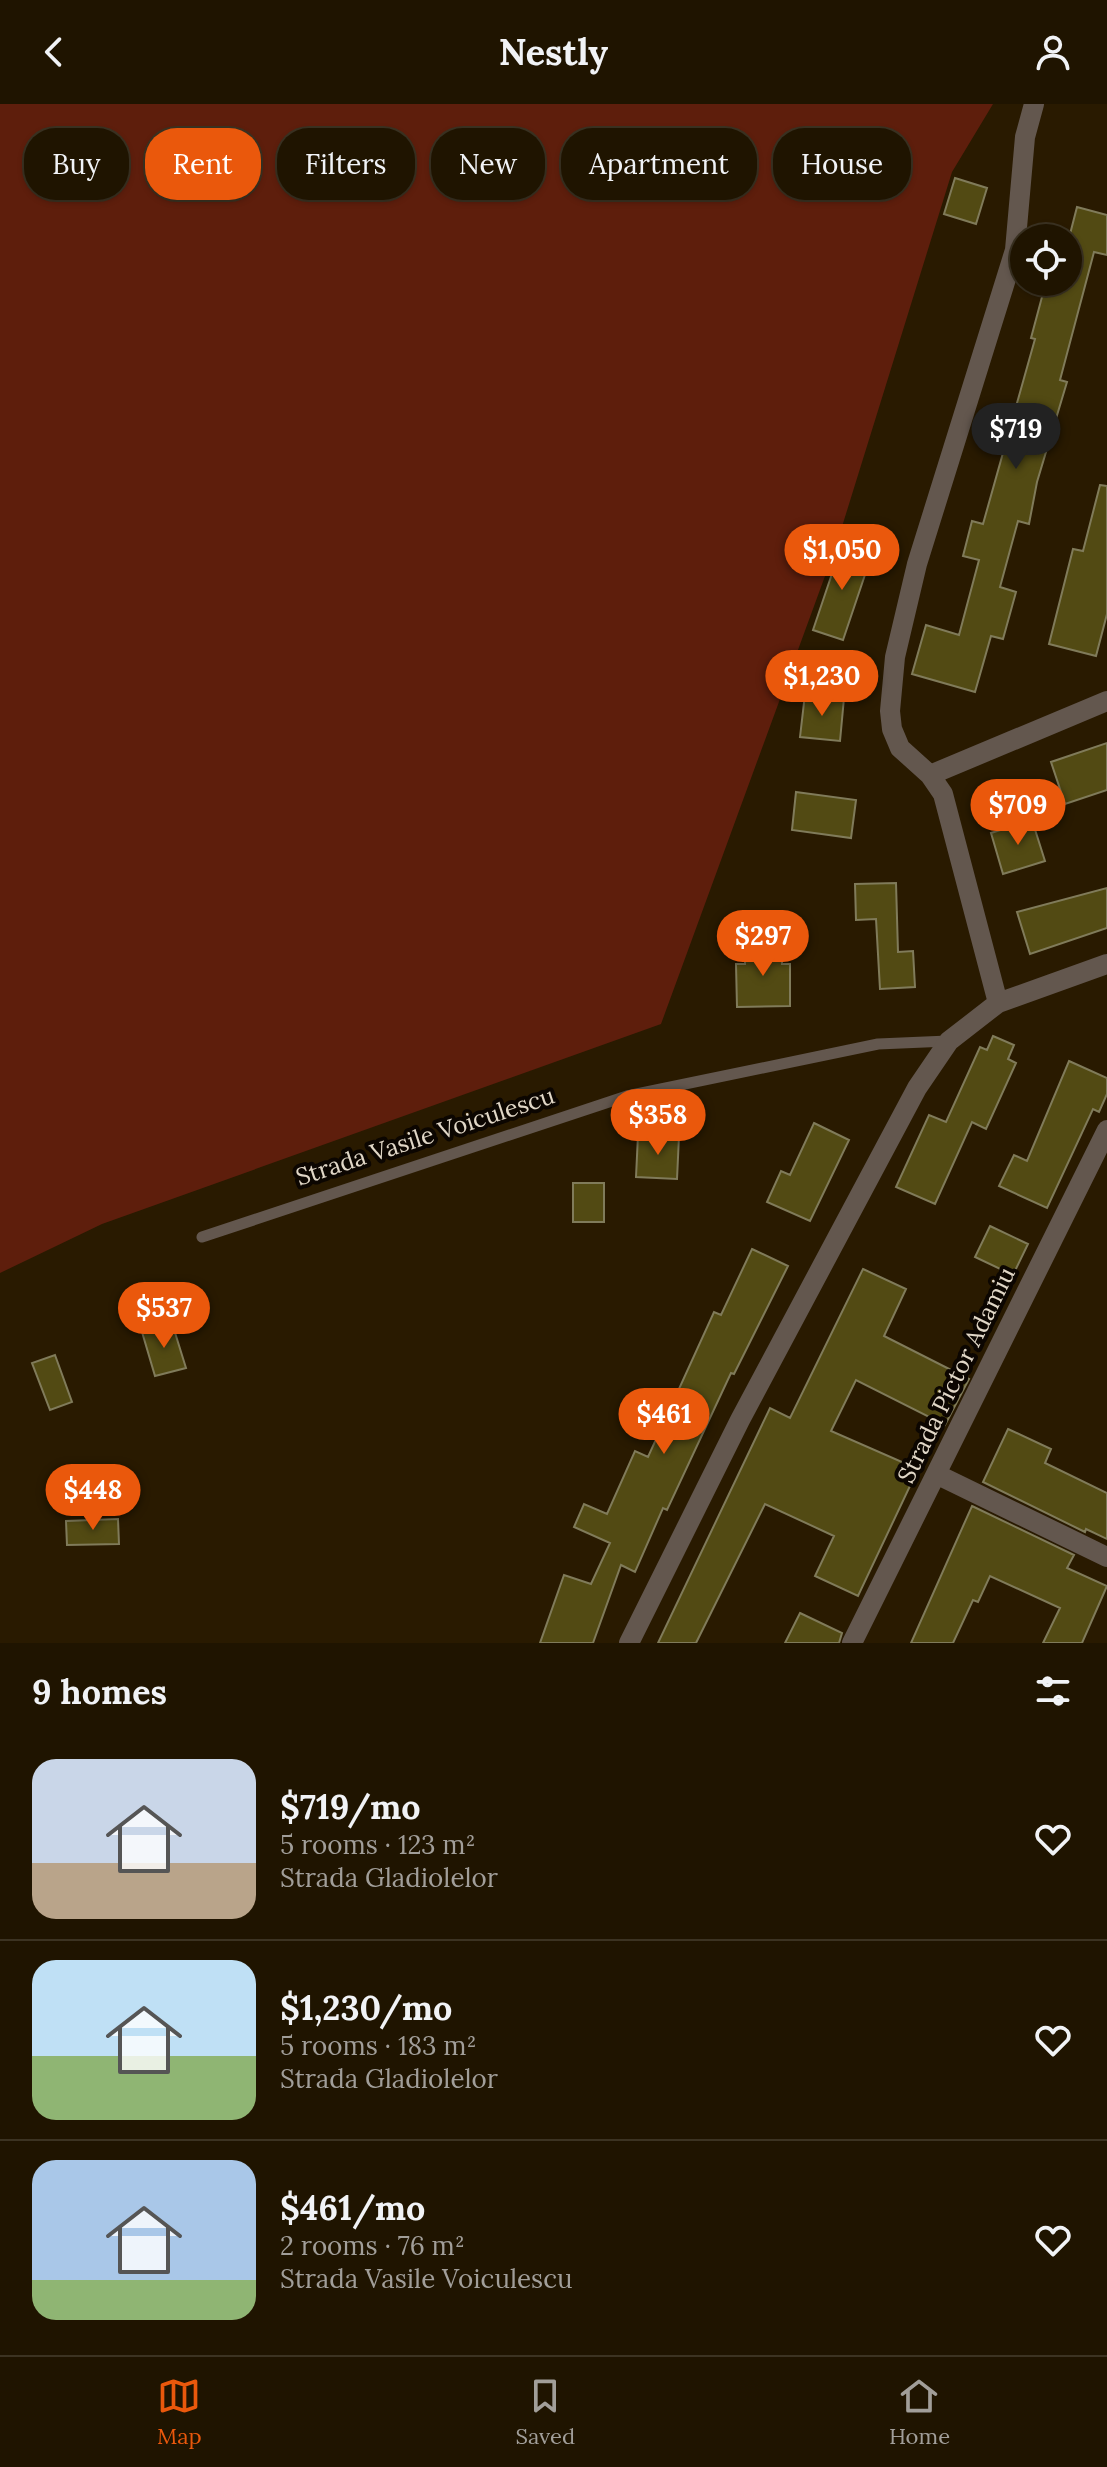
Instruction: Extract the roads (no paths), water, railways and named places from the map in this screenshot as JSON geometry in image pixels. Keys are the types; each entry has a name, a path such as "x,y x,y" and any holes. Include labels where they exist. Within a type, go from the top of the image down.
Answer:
{"street":[{"path":"998,1003 943,794 930,775 900,748 892,729 890,711 895,657 917,564 1015,250 1025,137 1034,104"},
{"path":"930,775 1107,701"},
{"path":"629,1643 770,1364 917,1088 949,1041 998,1003 1107,964"},
{"name":"Strada Pictor Adamiu","path":"852,1643 1107,1130"},
{"path":"936,1474 1107,1557"}],"lane":[{"name":"Strada Vasile Voiculescu","path":"202,1237 627,1096 878,1044 949,1041"}]}
